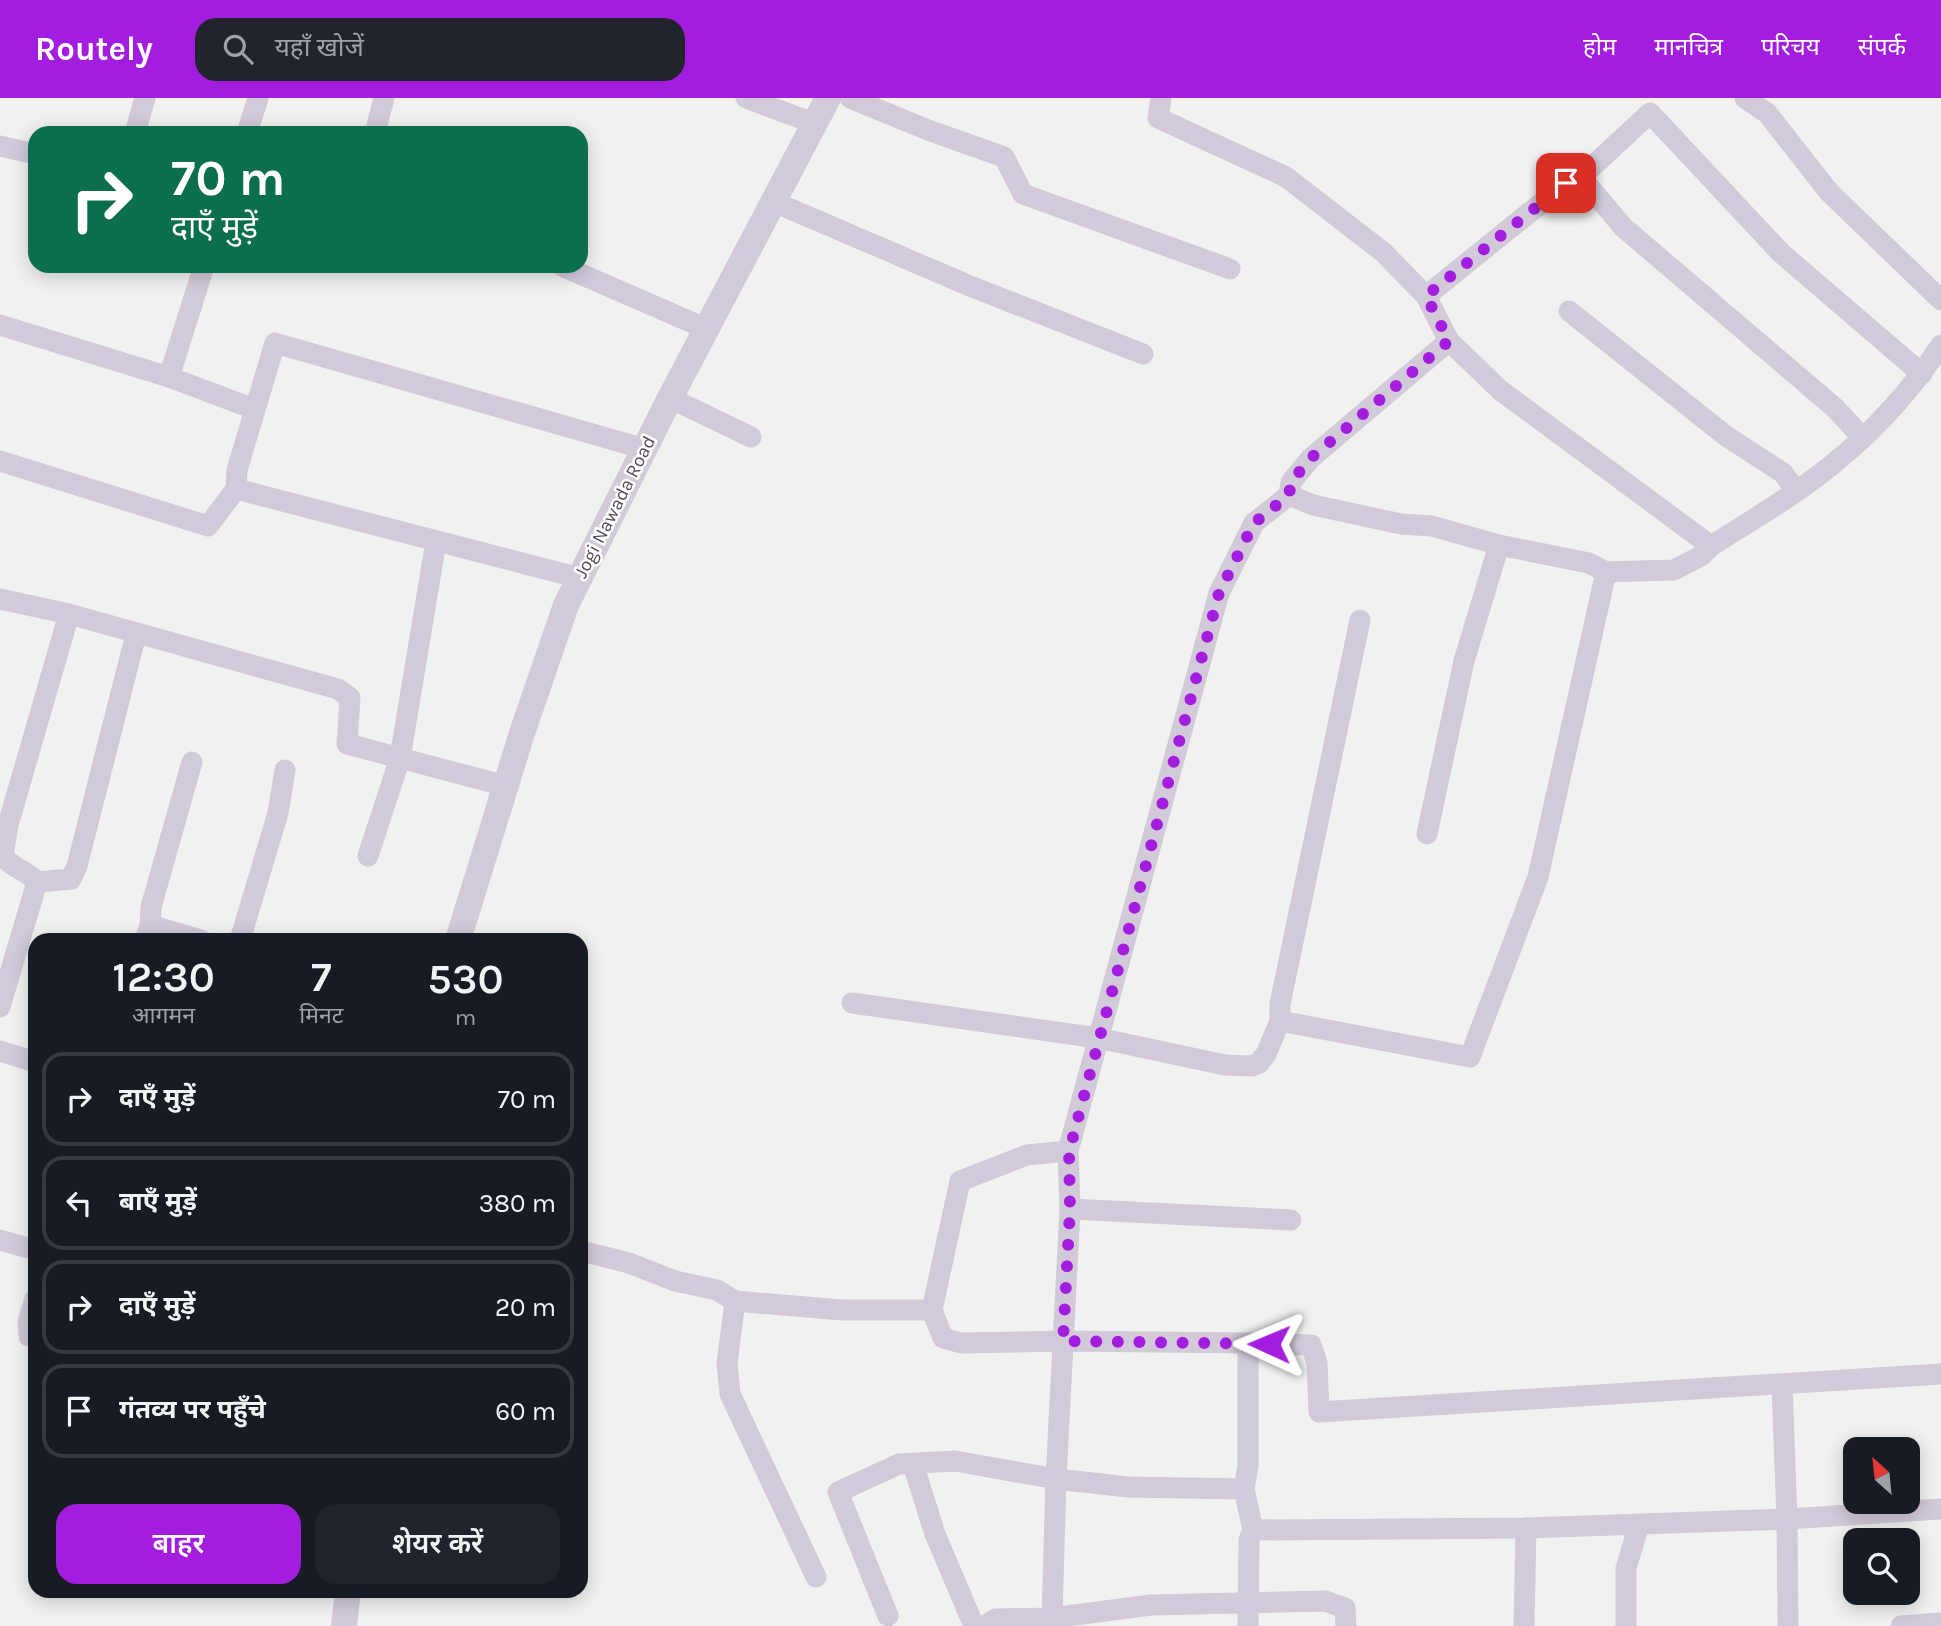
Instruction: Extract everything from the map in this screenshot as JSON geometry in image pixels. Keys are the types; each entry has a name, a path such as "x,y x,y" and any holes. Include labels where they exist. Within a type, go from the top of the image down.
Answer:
{"street":[{"path":"137,126 145,98"},
{"path":"249,126 258,98"},
{"path":"377,126 384,98"},
{"path":"746,98 816,124"},
{"name":"Jogi Nawada Road","path":"460,933 566,605 670,398 828,98"},
{"path":"850,98 1004,157 1023,194 1230,270"},
{"path":"1161,98 1158,118 1286,177 1383,252 1426,296 1449,341 1500,390 1711,546"},
{"path":"1745,98 1767,113 1829,192 1941,300"},
{"path":"1426,296 1566,183 1581,177 1650,113 1780,253 1922,374"},
{"path":"0,146 28,152"},
{"path":"1581,177 1623,227 1835,408 1863,438"},
{"path":"774,202 970,286 1143,354"},
{"path":"169,377 202,273"},
{"path":"578,273 707,329"},
{"path":"1569,311 1726,436 1783,473 1796,491"},
{"path":"0,325 169,377 254,409"},
{"path":"1052,1618 1056,1479 1070,1209 1069,1152 1219,593 1254,523 1289,495 1291,482 1311,458 1449,341"},
{"path":"0,461 208,526 236,489 237,470 275,343 645,449"},
{"path":"1289,495 1313,505 1401,524 1432,526 1499,545 1590,563 1606,572 1674,570 1701,556 1711,546 1828,468 1863,438 1922,374 1941,345"},
{"path":"670,398 751,437"},
{"path":"236,489 580,578"},
{"path":"368,856 400,758 436,541"},
{"path":"1427,834 1464,662 1499,545"},
{"path":"1280,1021 1470,1057 1538,877 1606,572"},
{"path":"0,598 69,614 338,689 350,698 347,744 506,786"},
{"path":"37,882 29,873 15,868 4,856 8,825 69,614"},
{"path":"852,1003 1098,1038 1226,1065 1252,1066 1259,1063 1266,1054 1280,1021 1280,1004 1360,620"},
{"path":"37,882 71,879 77,866 136,634"},
{"path":"147,933 151,908 192,762"},
{"path":"242,933 278,813 285,770"},
{"path":"0,1007 37,882"},
{"path":"0,1051 28,1060"},
{"path":"1069,1152 1027,1155 960,1181 932,1310 943,1338 961,1343 1063,1341 1311,1345 1317,1363 1319,1412 1941,1374"},
{"path":"1070,1209 1291,1220"},
{"path":"0,1240 28,1248"},
{"path":"588,1253 629,1263 674,1281 717,1290 735,1301 842,1310 932,1310"},
{"path":"735,1301 727,1363 730,1394 816,1577"},
{"path":"1248,1343 1248,1466 1244,1489 1253,1531 1249,1539 1248,1626"},
{"path":"1783,1385 1788,1626"},
{"path":"888,1616 838,1492 900,1464 956,1461 1056,1479 1129,1487 1244,1489"},
{"path":"913,1464 935,1534 974,1626"},
{"path":"1253,1531 1639,1525 1941,1509"},
{"path":"1626,1626 1626,1568 1639,1525"},
{"path":"1524,1626 1526,1528"},
{"path":"344,1626 347,1598"},
{"path":"984,1626 995,1619 1150,1616 1248,1602 1325,1601 1345,1608 1346,1626"},
{"path":"1901,1626 1941,1623"}],"route":[{"path":"1269,1344 1063,1341 1070,1209 1069,1152 1092,1061 1219,593 1254,523 1289,495 1291,482 1311,458 1449,341 1426,296 1566,183"}]}
